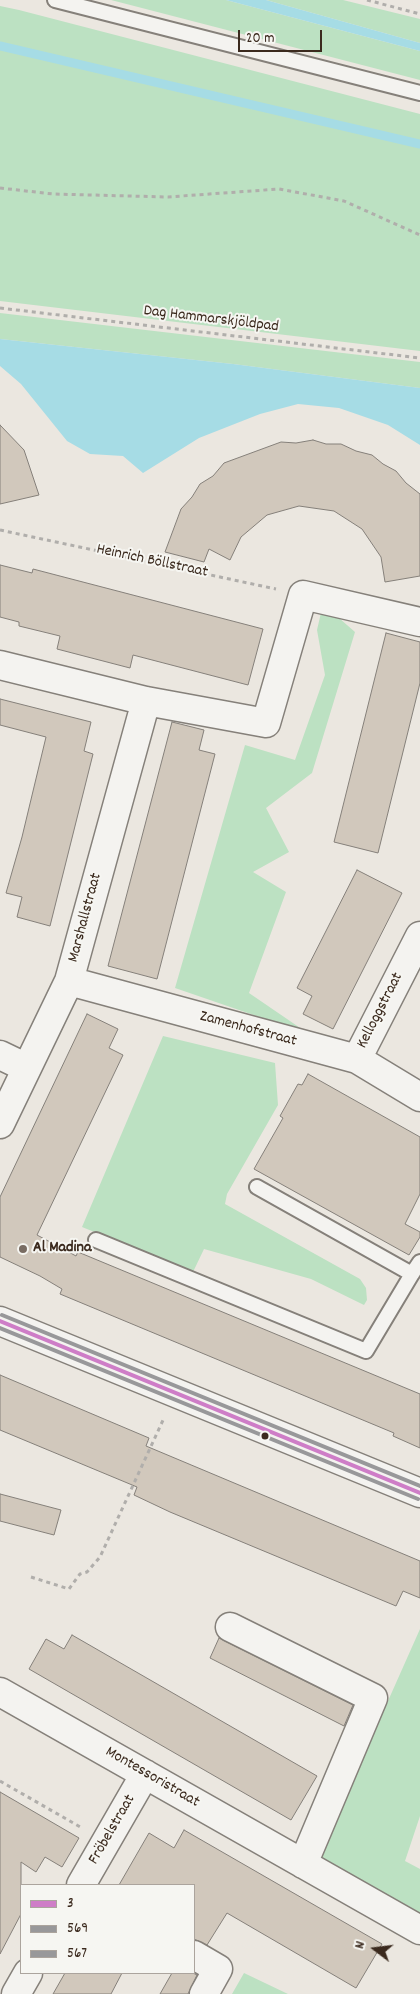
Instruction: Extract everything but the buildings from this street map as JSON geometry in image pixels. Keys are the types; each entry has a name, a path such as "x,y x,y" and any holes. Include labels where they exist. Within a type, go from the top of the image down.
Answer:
{"street":[{"path":"0,665 146,701 266,724 303,595 420,622"},
{"name":"Marshallstraat","path":"0,1124 69,981 146,701"},
{"name":"Kelloggstraat","path":"356,1059 420,936"},
{"name":"Zamenhofstraat","path":"69,981 356,1059 420,1097"},
{"path":"0,1055 28,1068"},
{"path":"0,1321 420,1493"},
{"path":"230,1627 373,1698 303,1864"},
{"name":"Montessoristraat","path":"0,1692 420,1930"},
{"name":"Fröbelstraat","path":"82,1884 145,1774"},
{"path":"195,1956 218,1969 204,1994"}],"lane":[{"path":"55,0 420,94"},
{"path":"257,1187 412,1274"},
{"path":"96,1240 366,1351 420,1262"}],"path":[{"path":"367,0 420,14"},
{"path":"0,188 53,194 168,197 279,189 344,201 420,235"},
{"name":"Dag Hammarskjöldpad","path":"0,308 420,358"},
{"name":"Heinrich Böllstraat","path":"0,530 303,595"},
{"path":"32,1577 69,1589 80,1574 87,1572 100,1557 176,1392"},
{"path":"0,1781 106,1842"}],"green space":[{"path":"111,0 226,0 420,51 420,80"},
{"path":"266,0 343,0 420,19 420,43"},
{"path":"0,6 420,114 420,351 0,301"},
{"path":"0,313 420,362 420,388 233,364 0,339"},
{"path":"323,604 355,632 312,773 266,808 289,852 253,872 286,892 249,993 309,1034 175,988 245,745 295,760 325,675 317,630"},
{"path":"163,1036 275,1063 278,1105 227,1194 225,1204 360,1279 366,1288 367,1300 364,1305 311,1279 204,1249 193,1272 82,1227"},
{"path":"420,1629 420,1816 405,1861 420,1869 420,1913 319,1856"},
{"path":"244,1973 288,1994 232,1994"}],"water":[{"path":"226,0 266,0 420,43 420,51"},
{"path":"0,339 233,364 420,388 420,445 388,425 339,408 298,404 260,414 199,438 143,473 123,456 90,454 67,441 21,384 0,366"}],"waterway":[{"path":"0,46 420,144"}],"transit line":[{"name":"567","path":"2,1315 420,1486"},
{"name":"3","path":"0,1321 420,1493"},
{"name":"569","path":"0,1328 418,1499"}],"place":[{"name":"Al Madina","path":"23,1249"}]}
